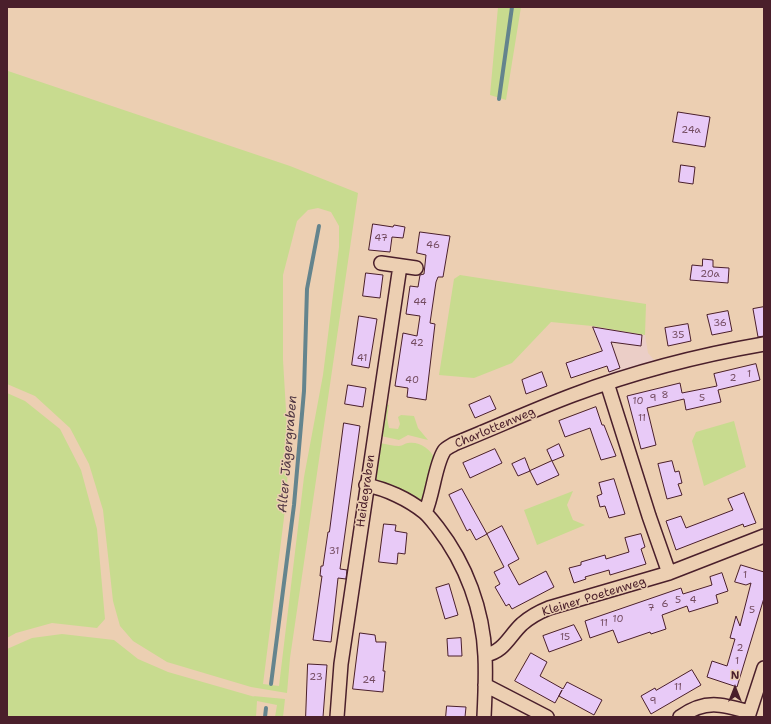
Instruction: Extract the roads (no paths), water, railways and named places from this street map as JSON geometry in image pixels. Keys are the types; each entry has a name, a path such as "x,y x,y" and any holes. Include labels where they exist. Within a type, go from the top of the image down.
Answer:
{"street":[{"path":"381,263 416,268"},
{"name":"Heidegraben","path":"338,717 341,664 366,485 400,266"},
{"name":"Charlottenweg","path":"425,513 445,450 572,395 607,383 708,355 764,344"},
{"path":"607,383 669,573"},
{"path":"366,485 379,488 398,496 425,513 449,542 469,582 475,598 485,654 484,717"},
{"name":"Kleiner Poetenweg","path":"485,654 494,653 503,647 522,625 540,612 567,602 626,587 669,573 764,536"},
{"path":"680,717 692,710 709,704 727,706 749,714 764,668"},
{"path":"485,685 547,717"}],"waterway":[{"name":"Alter Jägergraben","path":"499,99 512,7"},
{"name":"Alter Jägergraben","path":"271,684 294,505 304,391 307,289 319,226"},
{"name":"Alter Jägergraben","path":"265,717 266,708"}]}
